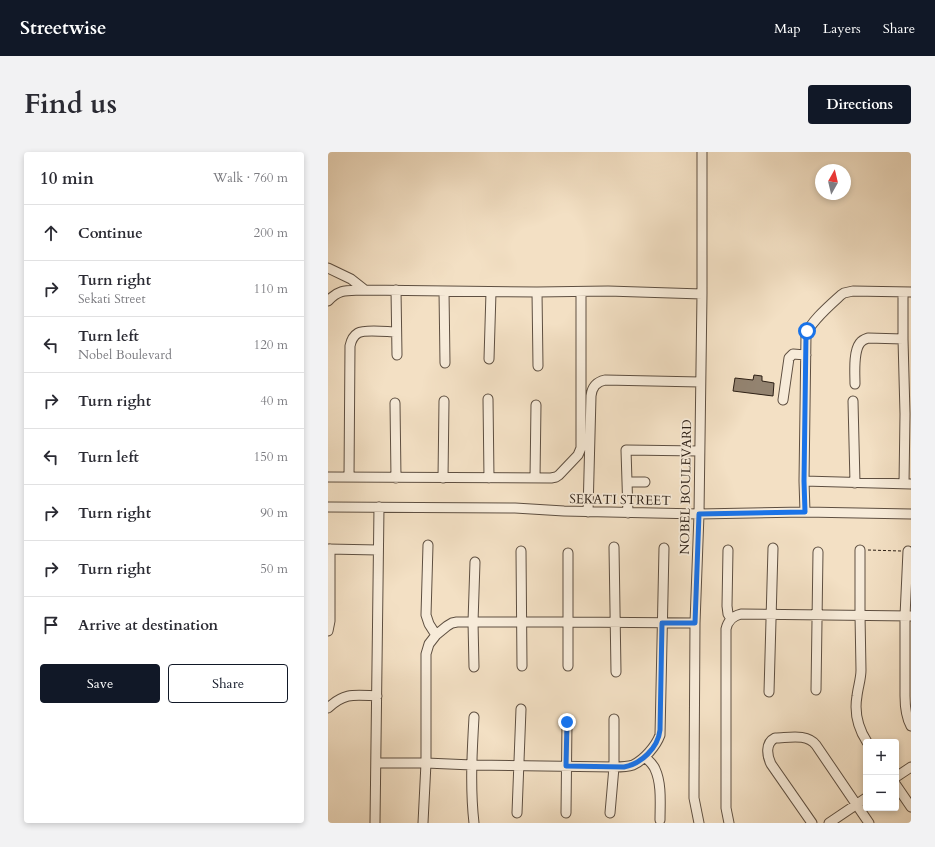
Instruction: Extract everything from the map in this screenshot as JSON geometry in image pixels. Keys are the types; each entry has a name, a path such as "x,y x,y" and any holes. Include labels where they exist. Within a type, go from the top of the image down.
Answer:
{"street":[{"name":"NOBEL BOULEVARD","path":"699,823 694,798 694,782 695,623 699,514 702,294 702,152"},
{"path":"328,268 351,279 365,290"},
{"path":"328,301 340,292 365,290 491,292 608,291 702,294"},
{"path":"396,290 397,355"},
{"path":"444,291 445,363"},
{"path":"804,481 907,484 903,339 907,292 853,291 844,293 809,328 806,335 804,481 805,512"},
{"path":"489,359 491,292"},
{"path":"537,292 538,366"},
{"path":"328,477 556,477 575,459 581,448 581,292"},
{"path":"349,477 351,342 359,332 396,332"},
{"path":"855,384 855,357 858,347 863,340 868,338 903,339"},
{"path":"783,400 789,358 793,354 806,355"},
{"path":"588,512 591,391 596,384 605,380 700,382"},
{"path":"488,399 489,478"},
{"path":"443,478 444,400"},
{"path":"853,401 855,483"},
{"path":"396,403 396,478"},
{"path":"535,478 536,405"},
{"path":"628,512 626,450 699,451"},
{"path":"627,482 645,482"},
{"name":"SEKATI STREET","path":"328,507 515,508 588,512 699,514 805,512 911,514"},
{"path":"375,823 379,507"},
{"path":"428,545 426,615 429,624 436,635"},
{"path":"614,547 616,672"},
{"path":"376,763 614,767 631,766 637,763 656,744 660,730 664,548"},
{"path":"769,692 772,614 772,548"},
{"path":"328,631 330,620 329,549 378,550"},
{"path":"728,550 727,606 728,614 731,619"},
{"path":"860,550 861,677 857,698 857,718 859,727 865,739"},
{"path":"521,551 522,666"},
{"path":"908,551 908,616 905,707 911,726"},
{"path":"816,690 818,552"},
{"path":"568,553 568,666"},
{"path":"474,668 473,622 475,562"},
{"path":"729,823 726,808 726,637 727,625 731,619 734,616 741,614 908,616"},
{"path":"423,823 426,763 426,654 429,644 436,635 447,626 457,622 695,623"},
{"path":"328,708 339,699 347,696 377,696"},
{"path":"517,813 521,709"},
{"path":"474,717 472,765 474,823"},
{"path":"610,813 614,767 614,719"},
{"path":"566,813 567,722"},
{"path":"812,823 768,758 769,744 772,739 802,737 811,740 816,745 869,823"},
{"path":"645,756 654,767 657,775 659,784 660,820"},
{"path":"899,775 911,767"},
{"path":"899,790 911,807"},
{"path":"829,823 863,800"}],"path":[{"path":"860,550 908,551"}],"building":[{"path":"754,375 762,376 762,381 774,383 773,396 733,391 735,378 753,380"}],"route":[{"path":"567,722 566,766 624,767 637,763 645,756 656,744 660,735 662,623 695,623 699,514 805,512 804,481 807,331"}]}
